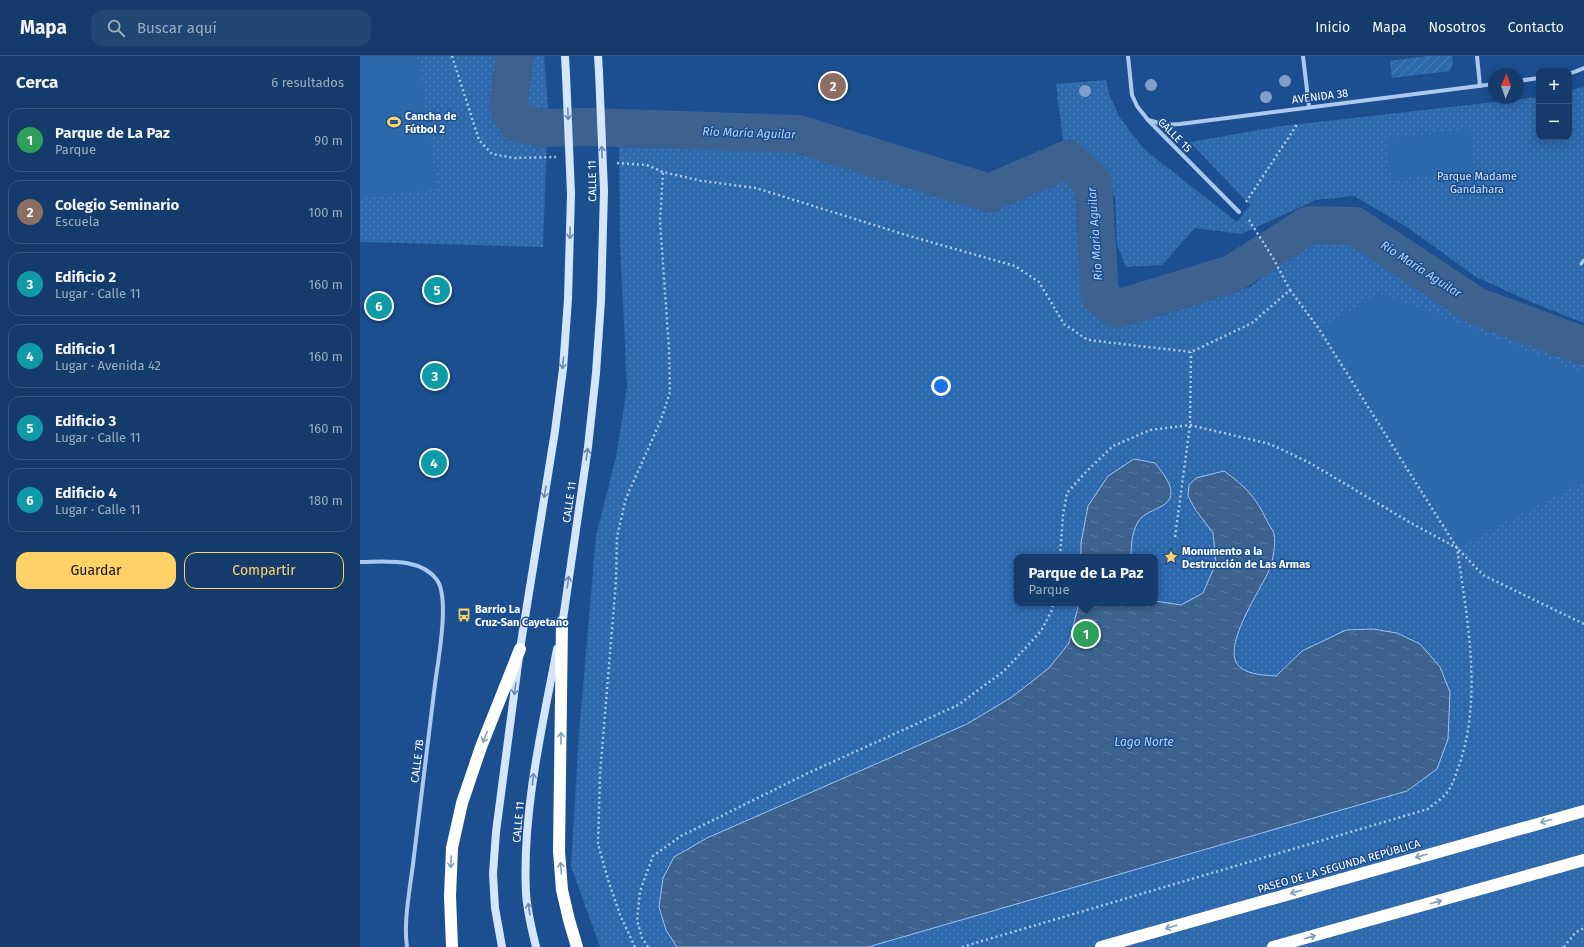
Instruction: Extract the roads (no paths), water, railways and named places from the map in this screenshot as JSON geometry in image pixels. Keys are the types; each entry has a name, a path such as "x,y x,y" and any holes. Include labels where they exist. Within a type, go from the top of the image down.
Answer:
{"highway":[{"path":"562,622 559,852 562,890 577,947"},
{"path":"452,947 450,896 452,848 462,803 481,747 520,649"},
{"name":"PASEO DE LA SEGUNDA REPÚBLICA","path":"1101,947 1584,811"},
{"path":"1273,947 1584,861"}],"main road":[{"name":"CALLE 11","path":"502,947 495,908 493,874 496,832 520,649 555,430 563,369 568,299 571,194 565,56"},
{"name":"CALLE 11","path":"536,947 526,895 526,859 534,774 562,622 588,447 596,374 601,301 604,191 598,56"}],"street":[{"name":"CALLE 15","path":"1128,56 1132,95 1137,106 1148,120 1239,212"},
{"path":"1303,56 1309,107"},
{"path":"1477,56 1480,86"},
{"path":"1572,73 1584,68"},
{"path":"1524,80 1536,78"},
{"name":"AVENIDA 38","path":"1148,120 1166,125 1180,124 1488,85"},
{"name":"CALLE 7B","path":"360,562 404,563 417,566 429,572 436,578 441,586 443,600 440,646 408,903 407,947"}],"lane":[{"path":"1581,264 1584,260"}],"water":[{"path":"1134,459 1155,463 1166,477 1171,489 1171,494 1165,504 1143,516 1138,522 1133,537 1131,554 1081,554 1081,543 1088,506 1108,476"},
{"name":"Lago Norte","path":"1224,471 1244,487 1259,505 1273,531 1275,538 1270,568 1244,619 1234,648 1235,660 1241,668 1253,673 1276,676 1302,651 1346,630 1373,629 1397,633 1420,644 1440,667 1450,692 1448,739 1437,769 1407,791 868,947 677,947 666,930 659,907 663,878 674,857 707,838 967,724 1012,697 1049,668 1069,643 1078,606 1158,606 1158,601 1181,605 1203,593 1216,563 1213,533 1195,509 1188,496 1189,485 1196,478"}],"waterway":[{"name":"Río María Aguilar","path":"515,56 508,106 517,123 542,128 589,127 798,134 989,193 1068,159 1093,183 1100,296 1117,309 1232,274 1309,225 1355,226 1476,306 1584,346"}],"place":[{"name":"Colegio Seminario","path":"833,86"},
{"name":"Cancha de Fútbol 2","path":"394,122"},
{"name":"Edificio 3","path":"437,290"},
{"name":"Edificio 4","path":"379,306"},
{"name":"Edificio 2","path":"435,376"},
{"name":"Edificio 1","path":"434,463"},
{"name":"Monumento a la Destrucción de Las Armas","path":"1171,557"},
{"name":"Barrio La Cruz-San Cayetano","path":"464,615"},
{"name":"Parque de La Paz","path":"1086,634"}],"park label":[{"name":"Parque Madame Gandahara","path":"1477,182"}]}
